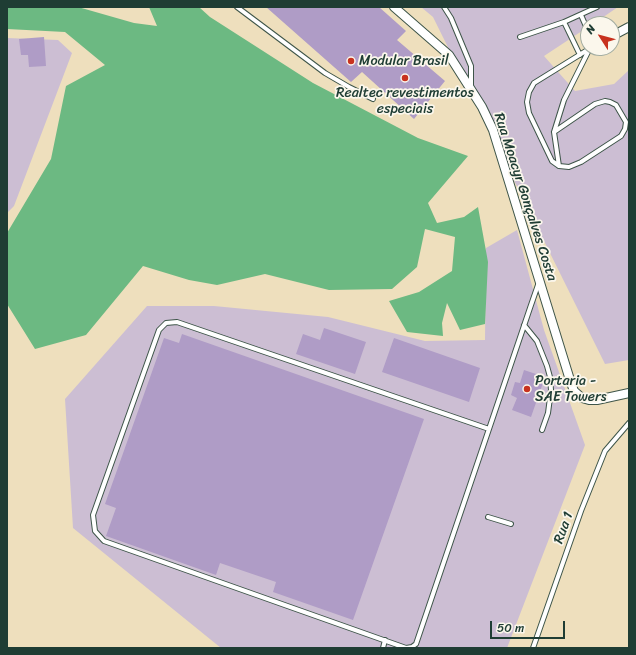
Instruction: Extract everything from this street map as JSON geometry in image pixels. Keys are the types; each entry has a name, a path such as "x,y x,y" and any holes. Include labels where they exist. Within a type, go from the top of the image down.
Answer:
{"street":[{"name":"Rua Moacyr Gonçalves Costa","path":"394,7 449,55 471,88 493,130 539,282 574,390 582,398 597,400 629,393"},
{"path":"620,32 629,27"}],"lane":[{"path":"237,7 325,73 373,99"},
{"path":"444,7 451,18 471,66 471,88"},
{"path":"520,37 564,22 597,7"},
{"path":"554,132 595,104 605,101 616,105 626,122 625,129 621,136 581,162 569,167 559,166 552,161 529,113 527,102 529,92 534,83 580,55 564,22"},
{"path":"559,166 554,132 564,100 586,56"},
{"path":"489,429 176,322 166,323 159,330 93,515 95,531 104,542 406,648 412,647 416,644 539,282"},
{"path":"524,326 537,341 550,377 551,390 548,413 542,430"},
{"name":"Rua 1","path":"533,648 582,511 605,452 629,423"},
{"path":"488,517 511,524"},
{"path":"383,648 386,640"}],"shaded area":[{"path":"421,7 618,7 605,16 580,16 580,32 544,56 575,91 614,84 629,70 629,360 605,364 433,17"},
{"path":"7,38 58,40 72,53 14,206 7,213"},
{"path":"517,230 544,330 585,445 507,648 221,648 73,528 65,399 147,306 214,306 328,317 425,341 485,340 486,248"}],"green space":[{"path":"7,7 78,7 134,23 157,26 149,7 199,7 210,17 313,83 418,138 468,156 428,203 437,223 464,217 478,207 488,262 485,324 460,330 447,303 442,323 443,336 407,332 389,301 419,292 452,271 455,237 425,229 417,267 392,289 329,290 265,274 217,285 189,280 143,266 86,335 35,349 7,304 7,233 51,159 66,86 105,65 65,32 7,29"}],"building":[{"name":"Modular Brasil","path":"266,7 379,7 406,31 397,40 445,81 414,119 362,72 351,82"},
{"path":"44,37 46,66 29,67 28,55 21,55 19,39"},
{"path":"324,328 366,342 355,374 296,354 303,334 320,340"},
{"path":"182,334 424,419 353,620 273,592 276,582 220,563 216,575 106,536 116,508 105,504 164,338 179,343"},
{"path":"394,338 480,368 469,402 382,372"},
{"name":"Portaria - SAE Towers","path":"524,370 545,377 531,417 512,410 517,398 511,395 515,382 520,383"}],"place":[{"name":"Modular Brasil","path":"351,61"},
{"name":"Realtec revestimentos especiais","path":"405,78"},
{"name":"Portaria - SAE Towers","path":"527,389"}]}
